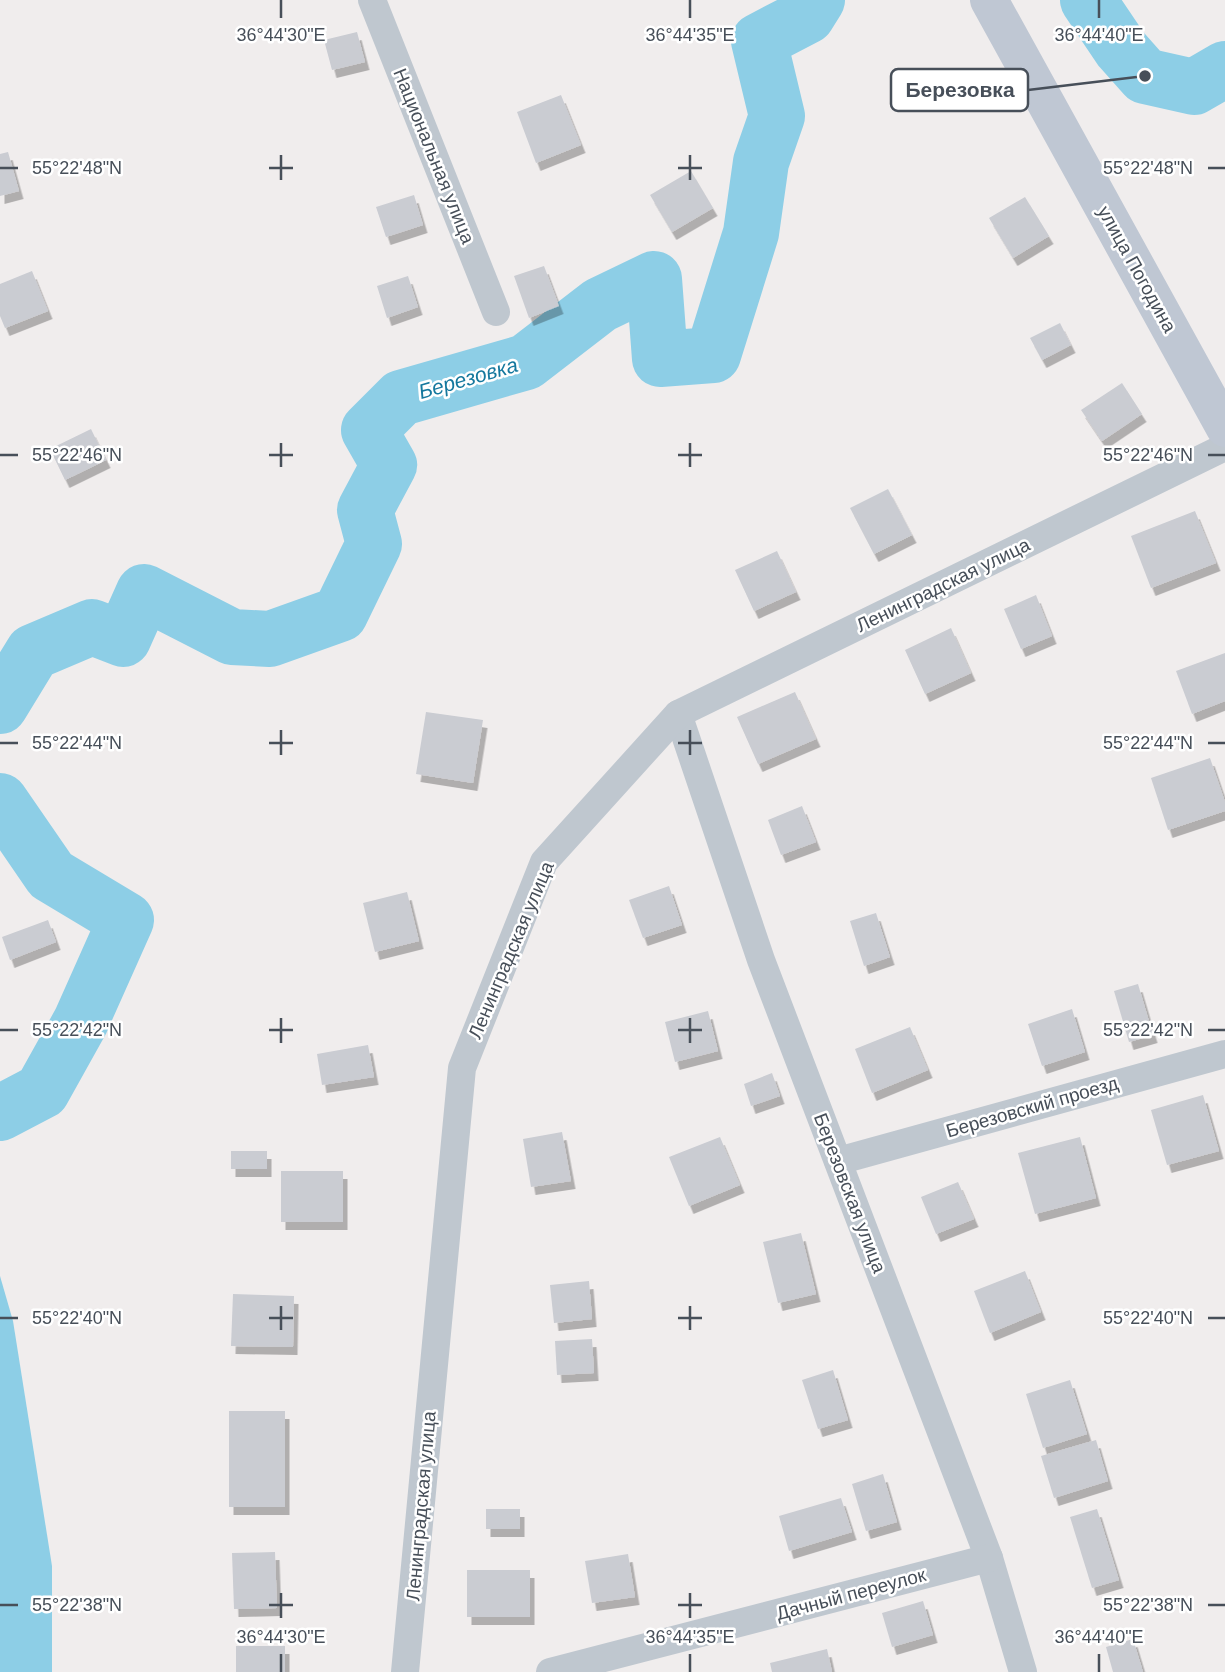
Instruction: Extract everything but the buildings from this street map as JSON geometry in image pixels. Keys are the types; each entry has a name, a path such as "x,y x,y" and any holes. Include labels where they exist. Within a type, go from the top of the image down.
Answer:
{"street":[{"name":"Национальная улица","path":"372,0 496,312"},
{"name":"улица Погодина","path":"989,0 1225,428"},
{"name":"Ленинградская улица","path":"405,1672 462,1068 544,862 678,714 1225,447"},
{"name":"Березовская улица","path":"678,714 761,960 989,1558 1023,1672"},
{"name":"Березовский проезд","path":"838,1161 1225,1054"},
{"name":"Дачный переулок","path":"550,1672 989,1558"}],"water":[{"path":"0,1276 13,1321 52,1566 52,1672 0,1672"}],"waterway":[{"name":"Березовка","path":"0,706 33,652 92,627 123,639 144,592 232,637 270,639 340,614 374,544 365,510 389,465 369,430 401,398 526,362 600,305 654,279 660,359 713,355 751,233 761,162 777,116 759,41 807,16 817,0"},
{"name":"Березовка","path":"1088,0 1121,49 1145,76 1194,87 1225,69"},
{"name":"Березовка","path":"0,801 51,875 126,920 81,1021 42,1091 0,1113"}],"place":[{"name":"Березовка","path":"1145,76"}]}
